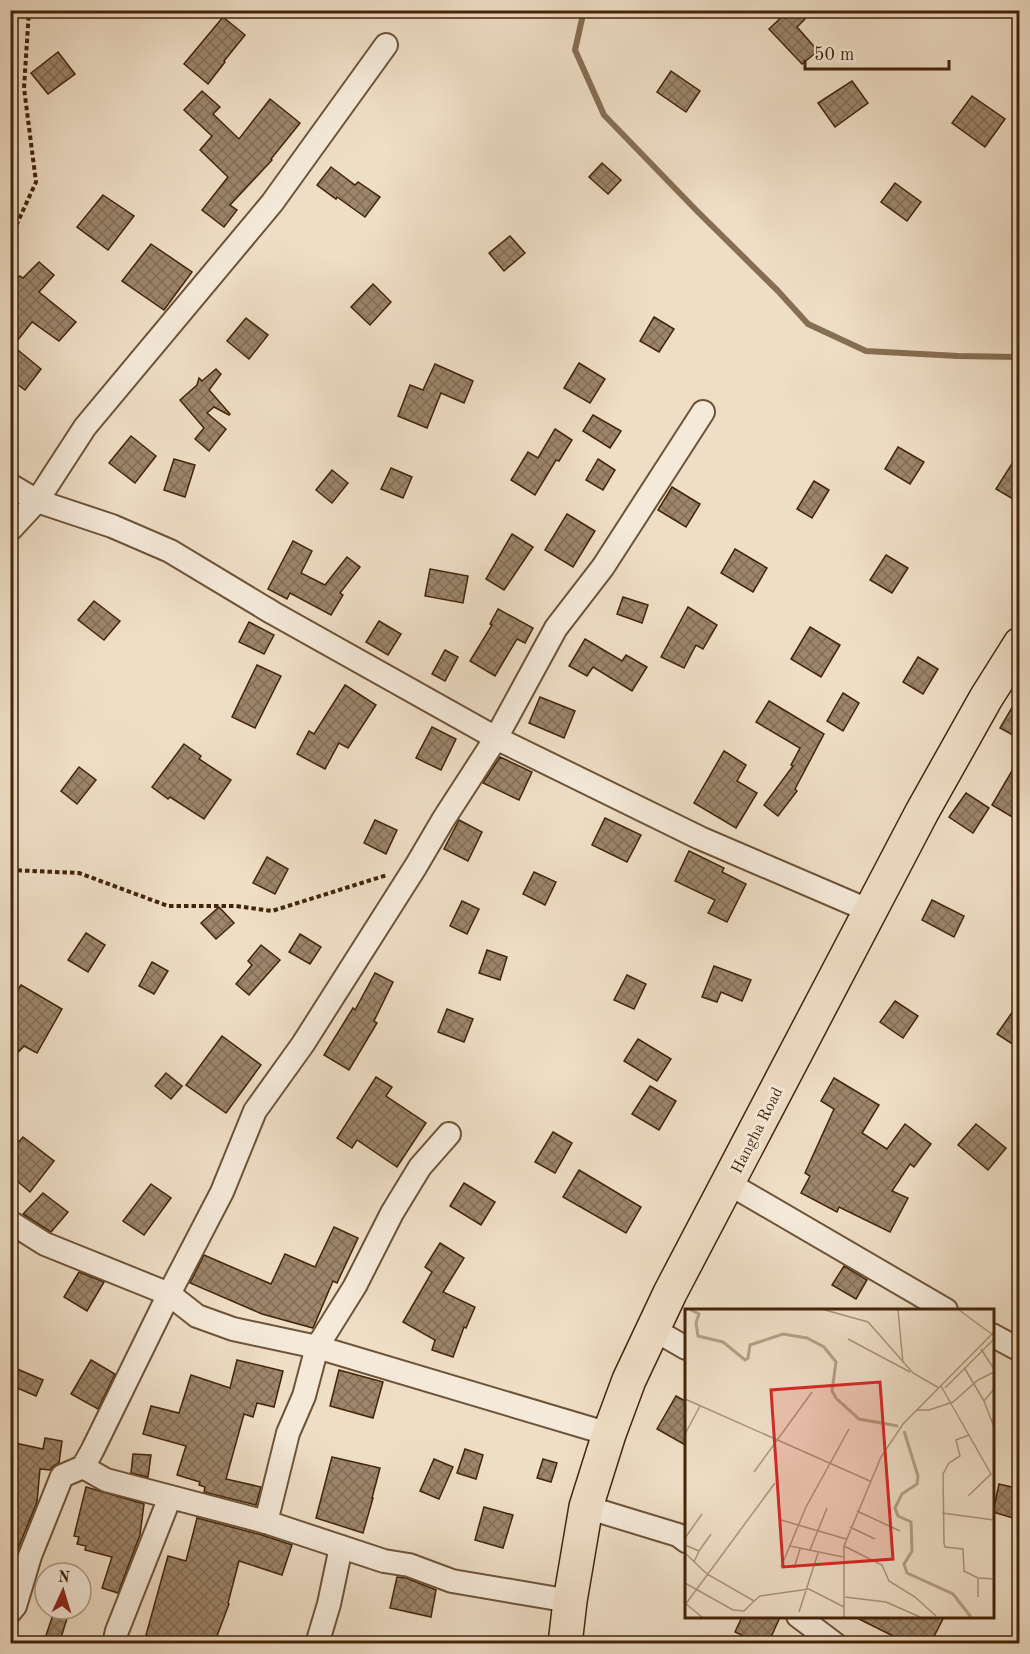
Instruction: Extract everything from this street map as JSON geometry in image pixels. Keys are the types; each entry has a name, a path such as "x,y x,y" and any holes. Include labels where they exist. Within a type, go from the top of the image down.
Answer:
{"highway":[{"name":"Hangha Road","path":"565,1644 586,1507 629,1380 670,1293 870,911 958,746 1020,644"}],"street":[{"path":"10,530 37,501 85,427 272,203 386,45"},
{"path":"10,1612 15,1606 30,1556 62,1476 82,1467 92,1451 222,1192 255,1111 303,1044 496,738 556,628 603,567 703,412"},
{"path":"10,485 37,501 112,526 170,551 283,618 496,738 700,838 870,911"},
{"path":"266,1522 288,1433 304,1396 317,1347 355,1286 392,1213 420,1167 449,1134"},
{"path":"728,1183 943,1309"},
{"path":"10,1222 45,1244 169,1294 197,1316 233,1329 317,1347 609,1434"},
{"path":"653,1329 685,1347"},
{"path":"994,1336 1020,1350"},
{"path":"82,1467 106,1480 266,1522 384,1561 410,1565 452,1581 570,1601"},
{"path":"114,1644 117,1631 170,1497"},
{"path":"586,1507 678,1535 685,1540"},
{"path":"317,1644 329,1604 341,1547"},
{"path":"799,1618 836,1644"}],"path":[{"path":"10,238 36,182 24,88 29,10"},
{"path":"10,870 79,873 168,906 236,906 272,911 416,866"}],"building":[{"path":"789,10 796,10 805,19 797,27 818,51 802,64 769,29"},
{"path":"223,17 245,35 208,84 184,64"},
{"path":"58,52 75,74 48,94 31,73"},
{"path":"671,71 700,91 686,112 657,92"},
{"path":"852,81 868,103 835,127 818,103"},
{"path":"202,91 220,107 213,114 239,139 270,99 300,123 272,160 230,205 237,210 224,227 202,210 228,177 200,150 212,136 184,110"},
{"path":"972,96 1005,119 985,147 952,123"},
{"path":"602,163 621,180 608,194 589,177"},
{"path":"331,167 355,185 358,182 380,197 365,217 317,185"},
{"path":"895,183 921,202 907,221 881,202"},
{"path":"103,195 134,216 108,250 77,227"},
{"path":"510,236 525,253 504,271 489,253"},
{"path":"151,244 192,272 164,310 122,281"},
{"path":"39,262 54,275 39,292 76,322 59,341 32,322 13,346 41,369 25,390 10,379 10,286 20,276 23,278"},
{"path":"373,284 391,302 370,325 351,307"},
{"path":"654,317 674,329 659,352 640,341"},
{"path":"246,318 268,335 249,359 227,341"},
{"path":"579,363 605,379 590,403 564,388"},
{"path":"435,364 473,381 464,403 441,393 427,428 398,416 410,385 423,390"},
{"path":"216,369 221,374 209,390 230,414 214,407 207,413 226,429 209,451 195,439 204,428 180,400 197,385 199,378 202,381"},
{"path":"593,415 621,431 610,448 583,431"},
{"path":"555,429 572,440 559,461 556,460 535,495 511,480 528,452 538,458"},
{"path":"131,436 156,456 135,483 109,463"},
{"path":"898,447 924,462 910,484 885,469"},
{"path":"1020,451 1020,503 996,489"},
{"path":"174,459 195,465 185,497 164,490"},
{"path":"598,459 615,470 603,490 586,480"},
{"path":"391,468 412,477 403,498 381,489"},
{"path":"332,470 348,483 332,503 316,490"},
{"path":"814,481 829,490 812,518 797,509"},
{"path":"672,487 700,504 686,527 658,510"},
{"path":"567,514 595,531 573,567 545,550"},
{"path":"512,534 533,547 504,590 486,579"},
{"path":"293,541 312,551 301,573 325,585 347,557 360,567 340,593 343,595 331,615 290,593 287,599 268,589"},
{"path":"735,549 767,568 753,592 721,573"},
{"path":"886,555 908,568 892,593 870,580"},
{"path":"430,569 468,576 463,603 425,596"},
{"path":"623,597 648,605 642,623 617,614"},
{"path":"94,601 120,621 104,640 78,620"},
{"path":"688,607 717,625 703,649 696,645 684,668 661,657"},
{"path":"498,609 533,628 525,643 517,639 495,676 470,661 492,625 490,624"},
{"path":"379,621 401,634 388,655 366,642"},
{"path":"249,622 274,635 264,654 239,642"},
{"path":"810,627 840,645 821,677 791,659"},
{"path":"585,639 622,661 626,655 647,667 632,691 593,667 587,676 569,666"},
{"path":"445,650 458,657 445,681 432,674"},
{"path":"918,657 938,669 923,694 903,682"},
{"path":"257,665 281,676 255,728 232,717"},
{"path":"345,685 376,705 348,748 339,743 325,769 297,754 309,731 314,734"},
{"path":"843,693 859,703 843,731 827,721"},
{"path":"1020,694 1020,739 1000,728"},
{"path":"540,697 575,711 564,738 529,723"},
{"path":"769,701 824,734 795,789 797,791 778,816 764,805 793,766 791,765 800,748 756,722"},
{"path":"432,727 456,739 441,770 416,758"},
{"path":"184,744 201,756 199,759 231,780 204,819 170,797 168,799 152,787"},
{"path":"724,751 746,765 737,781 757,793 736,828 694,803"},
{"path":"500,757 532,772 519,800 483,783"},
{"path":"1020,757 1020,808 1014,818 992,805"},
{"path":"79,767 96,780 77,804 61,791"},
{"path":"966,793 989,808 973,833 949,817"},
{"path":"605,818 641,835 627,862 592,845"},
{"path":"375,820 397,830 386,854 364,843"},
{"path":"459,820 482,832 468,861 444,849"},
{"path":"689,851 724,868 722,872 746,884 727,922 708,913 715,900 675,881"},
{"path":"267,857 288,869 275,894 253,883"},
{"path":"534,872 556,882 545,905 523,894"},
{"path":"932,900 964,916 954,937 922,920"},
{"path":"462,901 479,909 467,934 450,926"},
{"path":"219,907 234,923 216,939 201,923"},
{"path":"86,933 105,945 88,972 68,960"},
{"path":"300,934 321,947 310,964 289,952"},
{"path":"261,945 280,960 249,995 236,984 252,965 248,961"},
{"path":"487,950 507,957 500,980 479,973"},
{"path":"152,962 168,971 154,994 139,986"},
{"path":"714,966 751,980 742,1001 721,992 717,1002 702,997"},
{"path":"375,973 393,982 374,1021 377,1023 349,1070 324,1055 353,1008 355,1010"},
{"path":"627,975 646,984 634,1009 614,1000"},
{"path":"21,985 62,1009 37,1053 24,1046 10,1061 10,1001"},
{"path":"895,1001 918,1016 903,1038 880,1022"},
{"path":"1020,1001 1020,1049 997,1034"},
{"path":"447,1009 473,1019 464,1042 438,1032"},
{"path":"222,1036 261,1065 226,1113 186,1085"},
{"path":"638,1039 671,1059 657,1081 624,1061"},
{"path":"166,1073 182,1086 171,1099 155,1086"},
{"path":"376,1077 392,1087 386,1096 426,1123 397,1167 357,1140 352,1148 337,1138"},
{"path":"834,1078 879,1105 862,1133 887,1149 905,1124 931,1144 914,1167 910,1164 892,1191 908,1198 890,1232 839,1207 837,1212 801,1193 810,1176 805,1173 834,1109 821,1101"},
{"path":"650,1086 676,1101 659,1130 632,1114"},
{"path":"976,1124 1006,1148 988,1170 958,1145"},
{"path":"553,1132 572,1143 555,1173 535,1162"},
{"path":"23,1137 54,1161 30,1192 10,1175 10,1152"},
{"path":"579,1170 641,1207 626,1233 563,1197"},
{"path":"464,1183 495,1202 481,1225 450,1206"},
{"path":"151,1184 171,1198 144,1235 123,1221"},
{"path":"43,1193 68,1212 51,1232 23,1214"},
{"path":"334,1227 358,1238 337,1283 333,1281 313,1328 262,1314 190,1283 204,1255 271,1284 285,1254 315,1267"},
{"path":"440,1243 464,1258 443,1292 475,1307 466,1328 464,1327 453,1357 432,1350 435,1340 403,1322 432,1272 425,1267"},
{"path":"844,1266 867,1280 856,1299 832,1285"},
{"path":"79,1272 104,1282 87,1311 64,1297"},
{"path":"91,1360 115,1374 98,1409 71,1394"},
{"path":"237,1360 283,1371 274,1407 257,1403 253,1417 244,1414 226,1479 261,1487 256,1505 204,1492 205,1487 199,1485 200,1482 177,1475 186,1446 143,1434 151,1406 179,1413 191,1375 230,1388"},
{"path":"10,1366 43,1380 36,1396 10,1385"},
{"path":"339,1370 383,1382 373,1418 330,1406"},
{"path":"676,1396 685,1401 685,1445 657,1429"},
{"path":"45,1438 62,1441 59,1463 50,1470 40,1469 37,1502 10,1574 10,1512 15,1466 10,1465 10,1442 43,1449"},
{"path":"465,1449 483,1455 476,1479 457,1473"},
{"path":"133,1454 151,1455 148,1477 131,1473"},
{"path":"332,1457 380,1468 363,1533 316,1518"},
{"path":"434,1459 453,1467 439,1499 420,1491"},
{"path":"543,1459 557,1463 551,1482 537,1478"},
{"path":"999,1484 1020,1489 1020,1520 994,1512"},
{"path":"86,1487 144,1504 140,1535 118,1593 102,1588 112,1557 85,1550 86,1546 77,1544 79,1537 74,1536"},
{"path":"484,1507 513,1515 503,1548 475,1540"},
{"path":"197,1518 292,1545 282,1575 239,1561 229,1604 214,1644 169,1644 146,1635 168,1556 186,1561"},
{"path":"397,1577 406,1578 436,1590 431,1617 390,1608"},
{"path":"742,1618 780,1618 768,1644 760,1644 735,1632"},
{"path":"857,1618 943,1618 930,1644 909,1644"},
{"path":"51,1621 66,1621 59,1644 43,1644"}],"waterway":[{"path":"584,10 575,50 604,115 808,324 866,351 1020,357"}]}
